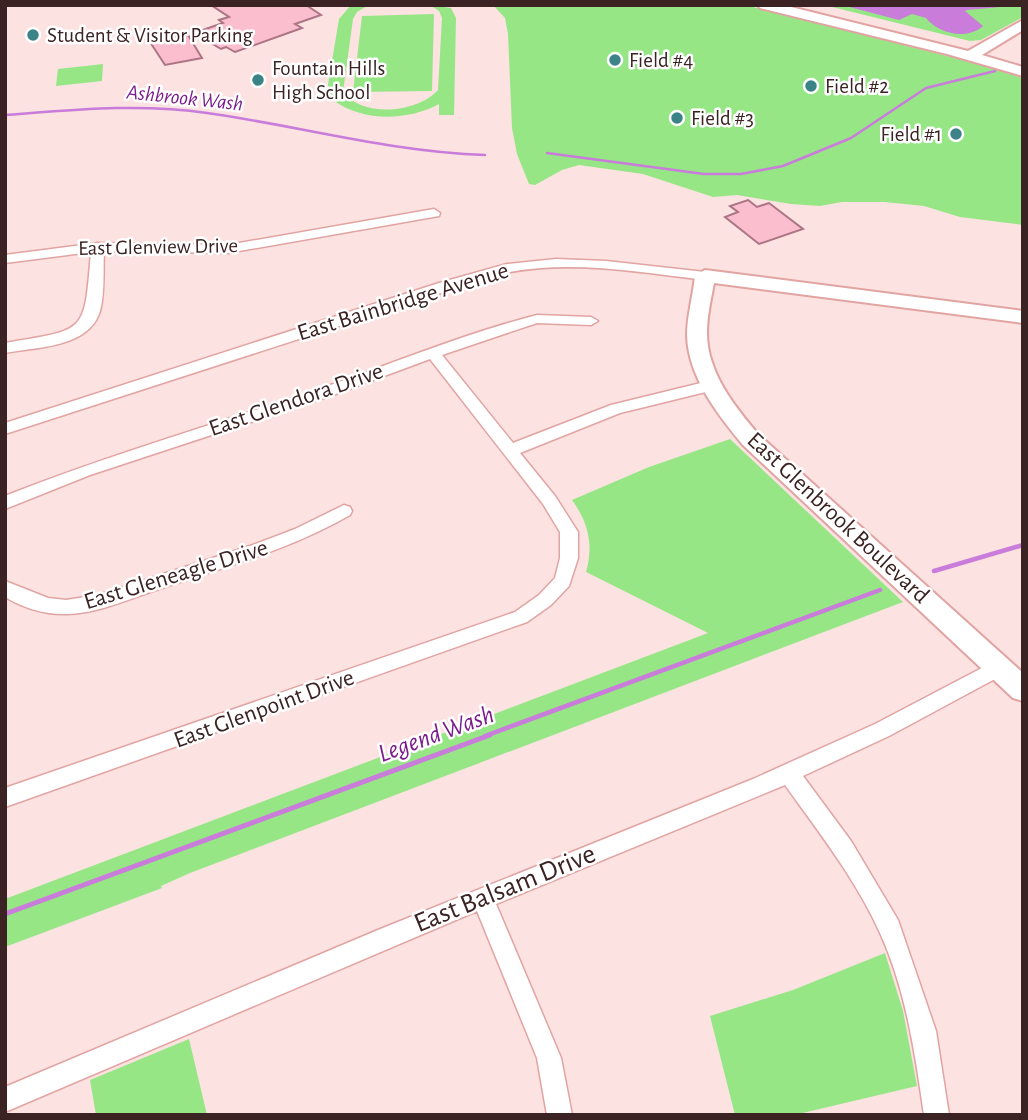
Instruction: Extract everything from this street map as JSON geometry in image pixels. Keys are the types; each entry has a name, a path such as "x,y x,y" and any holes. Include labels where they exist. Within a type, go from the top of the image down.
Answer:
{"street":[{"path":"765,5 1023,62"},
{"path":"801,5 983,55 1023,72"},
{"path":"983,55 1023,24"},
{"path":"983,55 1023,33"},
{"name":"East Glenview Drive","path":"5,259 98,247 228,249 434,213"},
{"path":"5,348 63,337 84,328 91,319 93,310 98,247"},
{"name":"East Bainbridge Avenue","path":"5,429 507,268 557,264 602,265 1023,317"},
{"name":"East Glenbrook Boulevard","path":"705,276 697,337 702,361 713,386 735,421 751,440 1023,690"},
{"name":"East Glendora Drive","path":"5,503 84,471 328,391 432,352 537,319 591,321"},
{"name":"East Glenpoint Drive","path":"5,798 521,617 545,600 563,581 569,558 569,532 549,499 432,352"},
{"path":"510,450 616,409 713,386"},
{"name":"East Gleneagle Drive","path":"5,588 34,605 76,606 112,598 275,545 309,532 344,511"},
{"name":"East Balsam Drive","path":"5,1100 483,898 789,774 873,736 999,667"},
{"path":"789,774 843,848 890,928 924,1031 937,1115"},
{"path":"483,898 549,1058 560,1115"}],"green space":[{"path":"351,5 369,5 357,12 353,19 343,92 363,106 376,109 404,108 429,98 438,90 442,18 439,11 430,5 451,8 456,18 454,115 439,115 439,104 413,114 385,117 357,112 333,100 328,85 339,19"},
{"path":"493,5 745,5 963,60 1023,78 1023,225 960,217 924,206 885,202 842,202 820,206 737,195 713,197 643,174 579,165 562,170 535,185 529,184 517,154 512,128 505,18"},
{"path":"824,5 1023,5 1023,17 981,40 970,41"},
{"path":"434,14 432,91 353,92 362,16"},
{"path":"103,64 102,81 56,86 58,69"},
{"path":"730,439 903,602 190,873 161,886 162,888 5,947 5,899 708,633 586,572 588,534 572,500 649,467"},
{"path":"885,953 903,1011 917,1086 794,1115 735,1115 710,1016 793,990"},
{"path":"189,1039 207,1115 96,1115 90,1080"}],"shaded area":[{"path":"842,5 1000,7 965,11 983,26 976,31 961,34 945,31 926,18 912,14 899,20"}],"building":[{"path":"211,5 306,5 321,15 295,24 302,28 235,52 226,47 221,49 194,33 223,23 219,20 229,17"},
{"path":"188,35 202,58 165,65 150,42"},
{"path":"748,200 757,207 769,203 803,229 759,244 725,217 738,212 730,206"}],"waterway":[{"path":"547,153 704,174 741,174 783,166 851,138 926,88 995,71"},
{"name":"Ashbrook Wash","path":"5,115 106,108 182,110 415,149 485,155"},
{"name":"Legend Wash","path":"934,571 1023,545"},
{"name":"Legend Wash","path":"485,736 880,590"},
{"name":"Legend Wash","path":"5,914 490,735"}],"place":[{"name":"Student & Visitor Parking","path":"33,35"},
{"name":"Field #4","path":"615,60"},
{"name":"Fountain Hills High School","path":"258,80"},
{"name":"Field #2","path":"811,86"},
{"name":"Field #3","path":"677,118"},
{"name":"Field #1","path":"956,134"}]}
